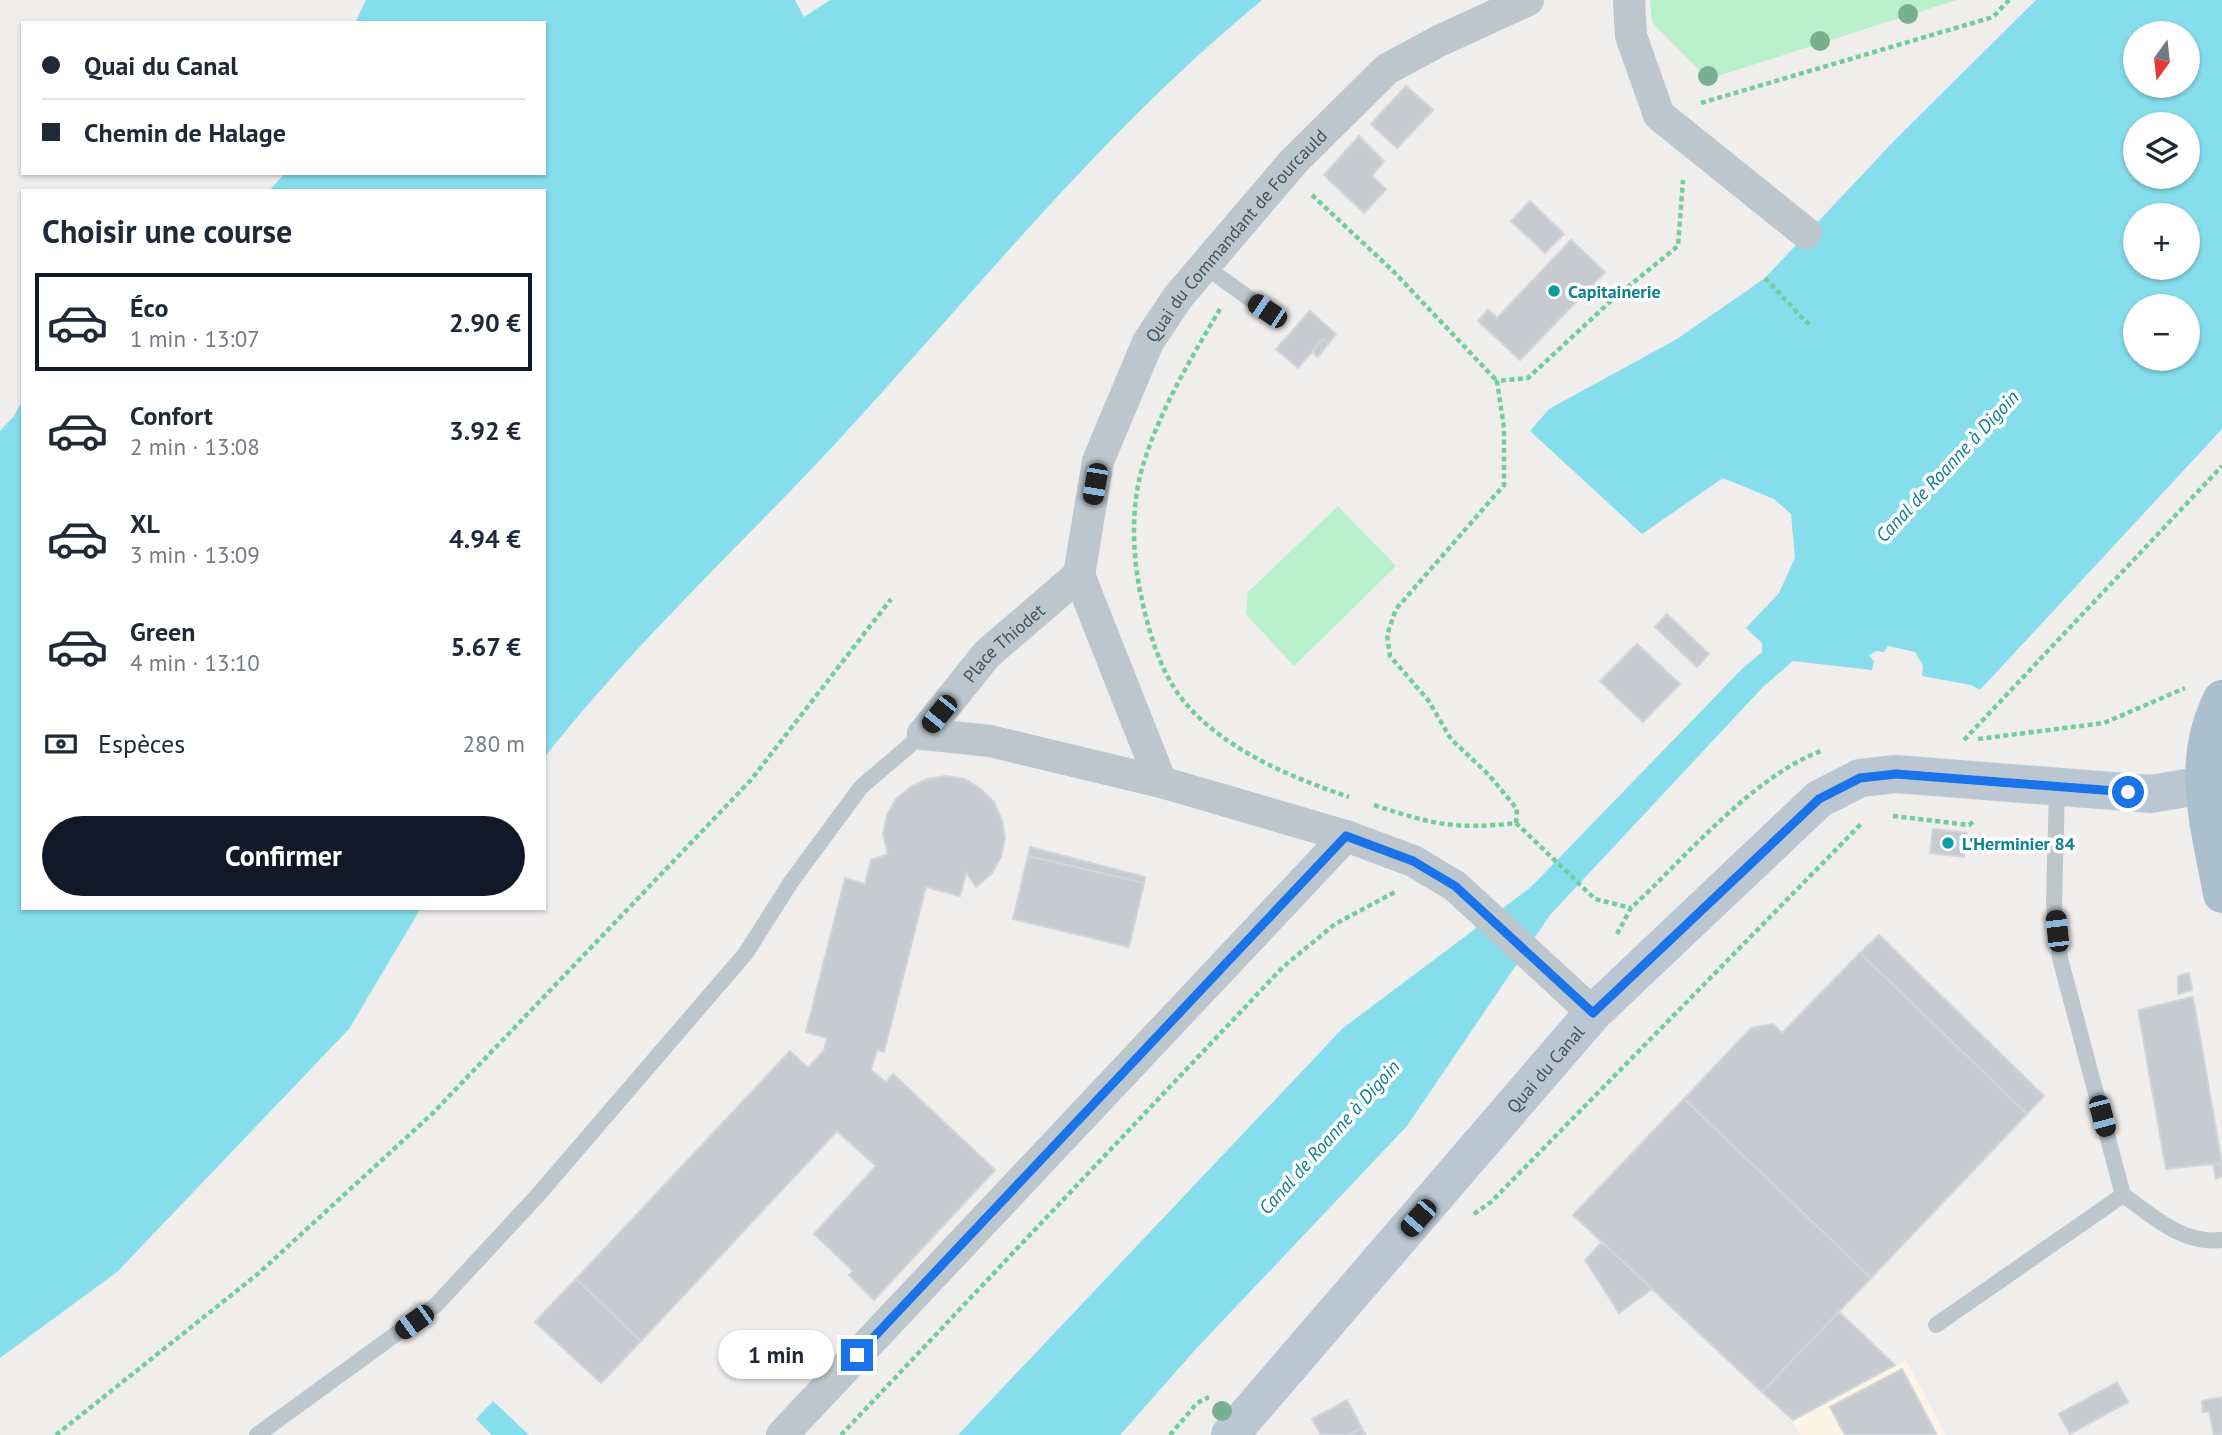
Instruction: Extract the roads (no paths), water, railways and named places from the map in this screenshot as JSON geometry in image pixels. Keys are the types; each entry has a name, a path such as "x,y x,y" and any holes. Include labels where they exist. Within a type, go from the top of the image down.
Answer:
{"main road":[{"path":"2207,692 2208,726 2203,752 2213,783 2222,894"}],"street":[{"name":"Quai du Commandant de Fourcauld","path":"1079,575 1098,461 1156,326 1203,265 1282,174 1387,69 1439,41 1528,0"},
{"path":"1629,0 1631,36 1658,115 1806,233"},
{"path":"1079,575 1161,782"},
{"name":"Place Thiodet","path":"923,734 987,653 1079,575"},
{"path":"923,734 990,741 1161,782 1346,836 1413,861 1455,886 1593,1013"},
{"name":"Quai du Canal","path":"1230,1435 1593,1013 1819,799 1860,778 1896,774 2151,794 2213,783"},
{"path":"782,1435 1346,836"}],"lane":[{"path":"1203,265 1267,311"},
{"path":"257,1435 436,1305 538,1195 746,953 791,882 860,787 923,734"},
{"path":"2057,787 2054,904 2060,957 2123,1195 2174,1231 2197,1240 2222,1240"},
{"path":"1936,1325 2123,1195"}],"water":[{"path":"366,0 795,0 804,17 830,0 1262,0 1204,50 1094,158 836,443 613,676 546,756 546,189 271,189 283,175 546,175 546,21 356,21"},
{"name":"Canal de Roanne à Digoin","path":"2036,0 2222,0 2222,429 1980,690 1971,685 1922,676 1923,666 1915,652 1888,646 1884,652 1876,651 1869,656 1874,661 1872,670 1793,661 1763,687 1550,915 1407,1126 1195,1350 1120,1435 958,1435 1343,1028 1531,887 1742,669 1762,652 1762,643 1746,628 1779,593 1795,558 1791,514 1774,499 1723,478 1642,534 1530,431 1549,409 1677,339 1765,278 1894,141"},
{"path":"21,403 21,910 420,910 349,1029 117,1272 0,1358 0,431 14,416"},
{"path":"493,1401 529,1435 492,1435 476,1419"}],"place":[{"name":"Capitainerie","path":"1554,291"},
{"name":"L'Herminier 84","path":"1948,843"}]}
